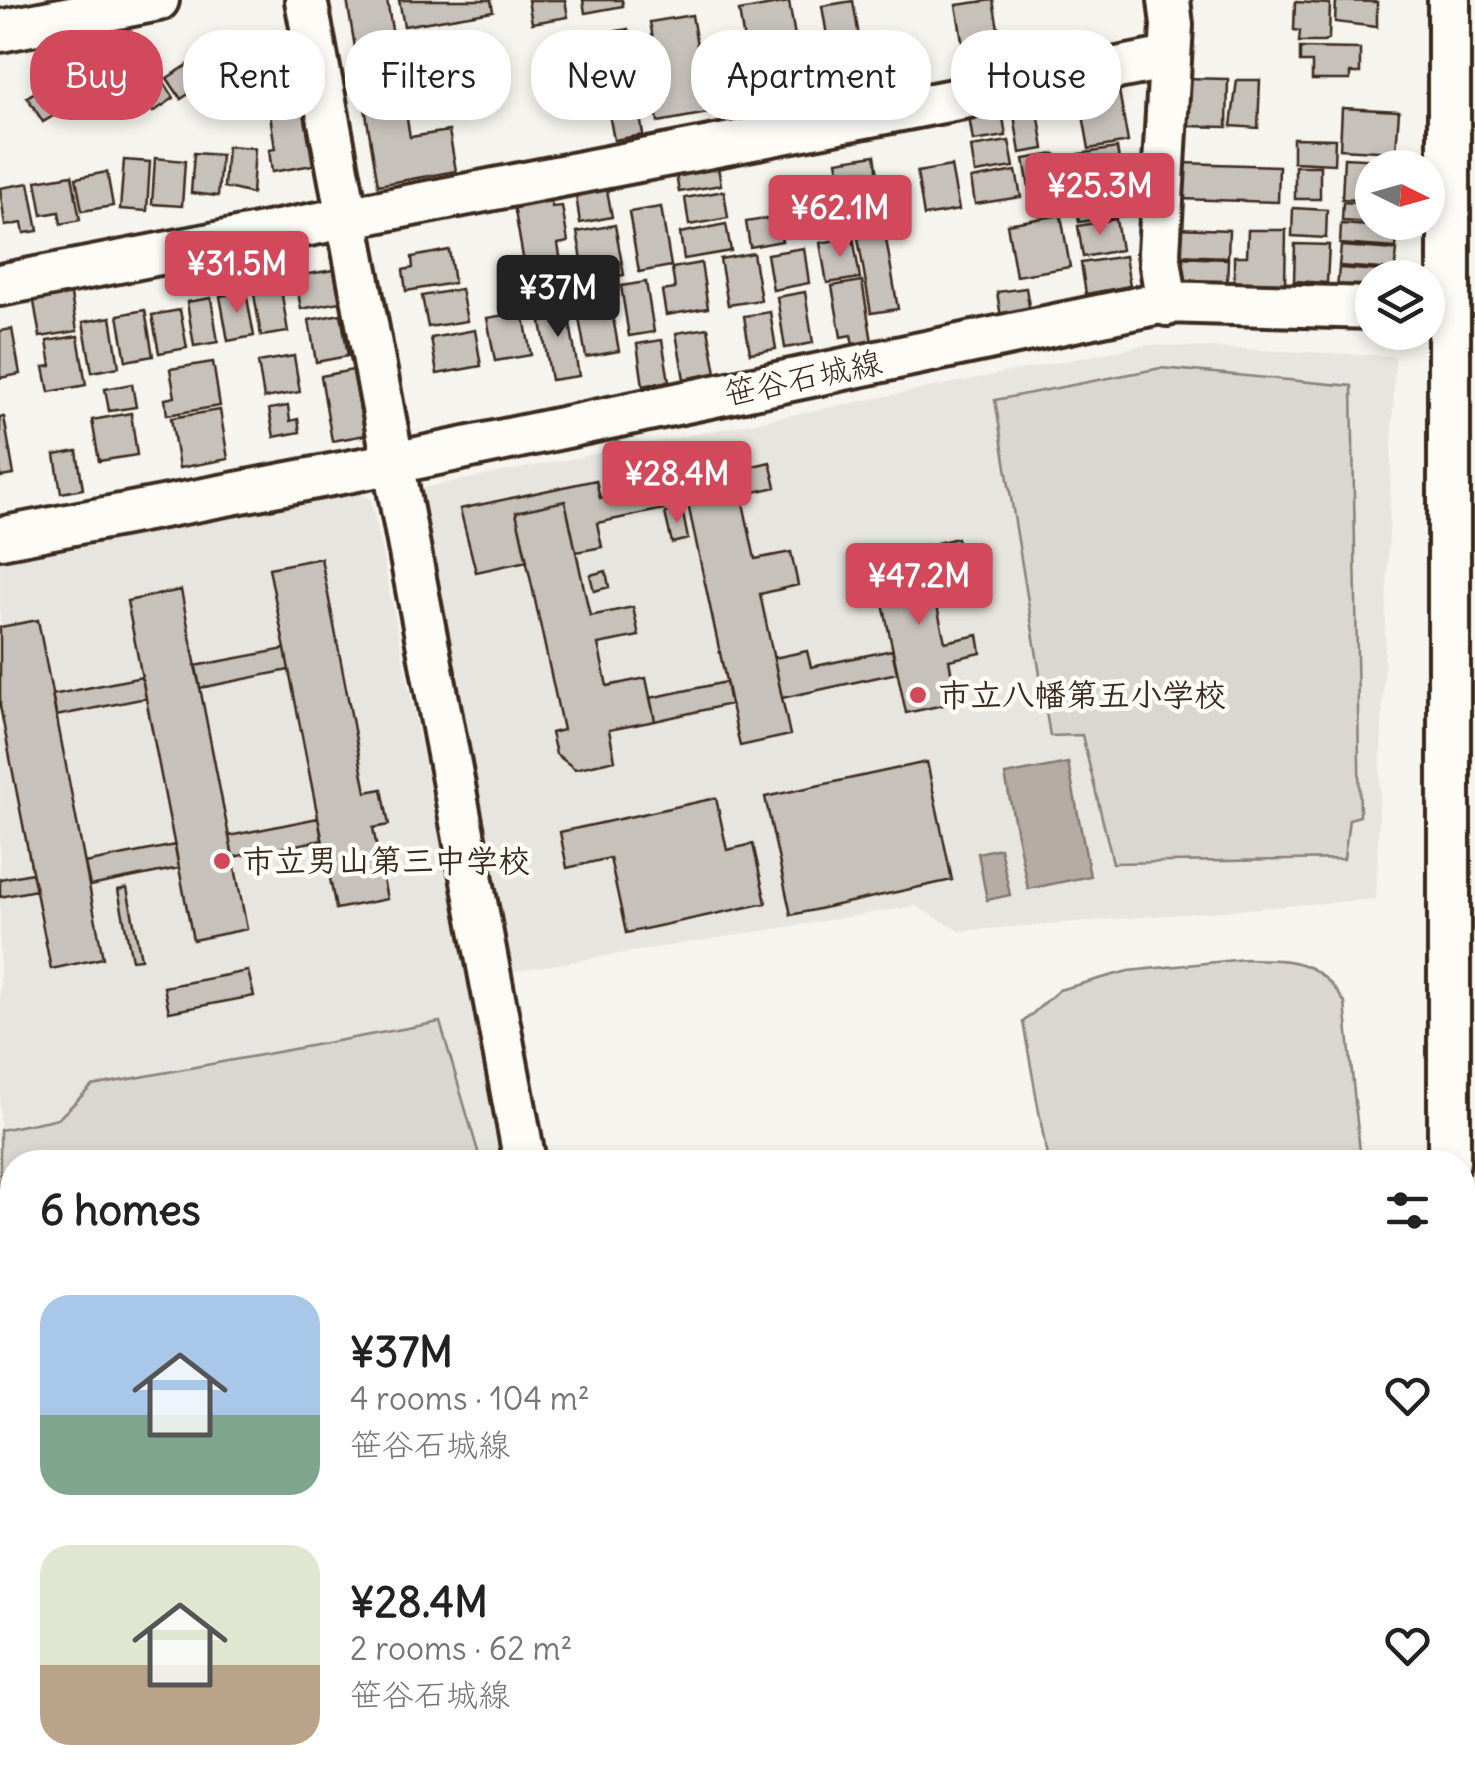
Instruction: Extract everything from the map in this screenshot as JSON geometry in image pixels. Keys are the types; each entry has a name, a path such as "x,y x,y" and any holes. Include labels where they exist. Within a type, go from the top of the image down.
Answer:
{"street":[{"path":"0,31 158,0"},
{"path":"306,0 523,1150"},
{"path":"1167,305 1158,253 1169,0"},
{"path":"1440,260 1449,0"},
{"path":"0,285 1169,58"},
{"name":"笹谷石城線","path":"0,538 394,464 1167,305 1355,308"},
{"path":"1440,350 1462,716 1449,1150"}],"shaded area":[{"name":"市立八幡第五小学校","path":"1146,345 1395,356 1376,899 960,931 916,906 508,972 412,490"},
{"path":"1161,368 1352,386 1360,816 1349,819 1344,859 1113,863 1082,735 1050,736 995,400"},
{"name":"市立男山第三中学校","path":"355,492 371,499 503,1150 0,1150 0,560"},
{"path":"1068,763 1090,876 1028,889 1005,775"},
{"path":"1000,848 1010,895 987,900 978,853"},
{"path":"1245,959 1290,961 1324,977 1345,1003 1360,1150 1046,1150 1023,1022 1059,990 1128,971"},
{"path":"440,1022 477,1150 0,1150 0,1130 59,1118 92,1086"}],"building":[{"path":"347,0 387,0 392,30 352,30"},
{"path":"399,0 491,0 493,11 404,26"},
{"path":"528,0 565,0 568,17 532,23"},
{"path":"583,0 622,0 623,6 585,13"},
{"path":"993,0 998,30 960,30 956,5"},
{"path":"853,1 858,30 826,30 822,6"},
{"path":"1336,1 1377,2 1377,27 1335,22"},
{"path":"789,2 794,30 742,30 739,11"},
{"path":"1295,2 1330,4 1329,38 1324,42 1299,42 1300,31 1294,30"},
{"path":"692,15 691,116 671,120 671,30 651,30 650,22"},
{"path":"1300,48 1360,49 1360,73 1350,73 1350,80 1312,80 1312,62 1300,62"},
{"path":"183,68 183,98 181,99 167,78"},
{"path":"1181,78 1228,79 1227,127 1187,126"},
{"path":"1237,80 1260,80 1258,128 1231,126"},
{"path":"163,81 174,98 163,105"},
{"path":"1121,102 1128,142 1089,149 1084,120 1121,120"},
{"path":"1342,108 1399,111 1396,150 1340,149"},
{"path":"271,120 305,120 313,165 272,172 269,150 275,149"},
{"path":"367,120 407,120 410,137 449,131 456,171 378,185"},
{"path":"610,120 641,120 643,135 614,140"},
{"path":"970,120 1003,120 1006,136 973,141"},
{"path":"1015,120 1039,120 1044,149 1020,153"},
{"path":"1293,138 1335,139 1334,164 1293,162"},
{"path":"1009,141 1014,167 975,173 971,147"},
{"path":"227,146 255,148 252,194 224,187"},
{"path":"1117,148 1121,174 1083,181 1079,154"},
{"path":"194,153 221,155 218,196 191,193"},
{"path":"1055,154 1061,188 1030,193 1024,159"},
{"path":"875,155 884,216 848,222 837,161"},
{"path":"155,158 185,161 182,206 152,204"},
{"path":"1344,158 1355,159 1355,200 1342,199"},
{"path":"124,160 150,162 147,211 120,209"},
{"path":"717,161 721,185 679,192 674,163"},
{"path":"1180,163 1279,166 1278,202 1179,199"},
{"path":"951,166 959,210 924,216 917,172"},
{"path":"1295,166 1320,166 1320,199 1295,199"},
{"path":"1016,171 1021,197 975,204 971,179"},
{"path":"107,172 113,206 82,211 76,178"},
{"path":"72,175 80,220 61,224 59,212 42,215 36,181"},
{"path":"1113,182 1119,216 1079,222 1074,189"},
{"path":"29,183 38,231 24,233 22,223 5,226 0,188"},
{"path":"549,188 552,207 562,206 568,242 558,244 565,286 529,292 512,194"},
{"path":"607,190 612,217 580,223 576,195"},
{"path":"724,191 728,218 689,225 685,198"},
{"path":"823,191 830,232 801,237 794,196"},
{"path":"1343,202 1355,203 1355,222 1342,221"},
{"path":"661,207 671,266 639,272 629,212"},
{"path":"1293,208 1327,210 1326,238 1292,236"},
{"path":"1061,215 1070,267 1016,276 1007,224"},
{"path":"777,217 782,241 750,247 746,222"},
{"path":"1116,219 1121,250 1083,257 1078,226"},
{"path":"726,224 731,251 684,259 680,233"},
{"path":"1341,224 1355,225 1355,240 1397,240 1396,248 1340,244"},
{"path":"615,225 624,275 586,282 577,232"},
{"path":"1176,228 1229,230 1228,257 1175,255"},
{"path":"1248,230 1286,230 1285,284 1234,283 1234,256 1247,256"},
{"path":"885,233 898,309 871,313 858,238"},
{"path":"853,237 860,278 827,283 820,243"},
{"path":"1295,244 1329,245 1327,283 1294,281"},
{"path":"1341,246 1397,250 1396,260 1355,260 1355,267 1339,266"},
{"path":"804,248 809,283 773,290 767,254"},
{"path":"449,250 454,283 406,291 403,270 413,268 412,257"},
{"path":"753,253 761,300 728,305 720,259"},
{"path":"1125,256 1130,286 1086,294 1081,263"},
{"path":"1175,257 1228,259 1227,286 1174,284"},
{"path":"701,263 708,308 666,315 662,291 675,289 672,268"},
{"path":"1339,268 1355,269 1355,289 1337,288"},
{"path":"334,270 340,302 301,309 295,276"},
{"path":"862,281 872,342 853,345 851,335 841,337 832,286"},
{"path":"646,282 654,332 629,336 621,286"},
{"path":"69,283 77,331 40,337 32,290"},
{"path":"280,283 288,332 261,336 253,288"},
{"path":"607,284 619,351 586,357 574,290"},
{"path":"1026,288 1030,312 1001,317 997,292"},
{"path":"461,289 467,321 428,327 422,296"},
{"path":"246,292 254,336 228,341 220,296"},
{"path":"805,292 813,343 785,348 777,297"},
{"path":"211,298 218,342 194,346 187,302"},
{"path":"566,300 579,376 551,380 538,304"},
{"path":"145,310 153,356 126,361 118,315"},
{"path":"180,310 187,348 159,353 152,315"},
{"path":"523,312 531,355 495,361 487,318"},
{"path":"770,312 776,349 750,353 744,316"},
{"path":"341,314 348,356 316,362 309,320"},
{"path":"111,317 119,367 92,372 83,322"},
{"path":"708,328 716,373 684,379 676,333"},
{"path":"12,329 20,374 0,378 0,331"},
{"path":"475,330 481,366 437,374 431,338"},
{"path":"78,336 86,385 49,392 44,367 51,366 47,341"},
{"path":"662,340 669,381 643,386 637,344"},
{"path":"294,356 300,392 264,398 258,362"},
{"path":"213,362 220,406 167,415 165,399 175,397 170,369"},
{"path":"353,370 361,415 367,415 371,434 332,441 321,376"},
{"path":"132,384 136,407 109,411 105,389"},
{"path":"288,406 290,421 298,419 300,432 274,437 269,409"},
{"path":"220,410 228,459 179,468 171,418"},
{"path":"131,413 137,455 99,461 92,420"},
{"path":"0,417 4,417 14,475 0,477"},
{"path":"77,451 83,489 61,493 55,455"},
{"path":"770,462 776,487 741,495 736,470"},
{"path":"736,470 755,559 791,552 798,585 760,594 790,735 740,746 683,481"},
{"path":"596,480 600,498 683,481 688,504 597,523 602,547 576,552 565,501 516,512 527,561 476,572 460,509"},
{"path":"565,501 590,616 633,607 639,636 598,644 607,686 646,678 655,721 609,730 615,760 575,769 556,754 551,733 563,730 516,512"},
{"path":"682,509 688,539 672,543 665,513"},
{"path":"957,538 964,570 943,574 937,543"},
{"path":"925,545 926,551 938,549 942,568 929,571 945,642 978,635 981,653 949,660 957,702 906,713 873,556"},
{"path":"321,558 366,792 382,789 389,825 373,828 387,899 336,909 269,568"},
{"path":"606,571 609,587 594,591 590,575"},
{"path":"181,590 247,929 193,940 127,601"},
{"path":"38,620 103,958 51,969 0,706 0,627"},
{"path":"285,649 289,670 200,688 195,666"},
{"path":"892,650 897,673 782,698 774,658 807,651 811,667"},
{"path":"142,677 146,698 56,716 52,695"},
{"path":"726,682 730,704 655,721 650,698"},
{"path":"927,762 952,880 791,915 765,797"},
{"path":"716,798 727,850 753,844 766,903 626,933 610,858 567,868 560,832"},
{"path":"318,818 322,840 233,857 229,836"},
{"path":"175,845 179,868 90,886 85,863"},
{"path":"32,873 36,890 0,897 0,879"},
{"path":"127,888 141,959 132,960 118,890"},
{"path":"248,971 254,996 169,1012 164,987"}],"place":[{"name":"市立八幡第五小学校","path":"918,695"},
{"name":"市立男山第三中学校","path":"222,861"}]}
